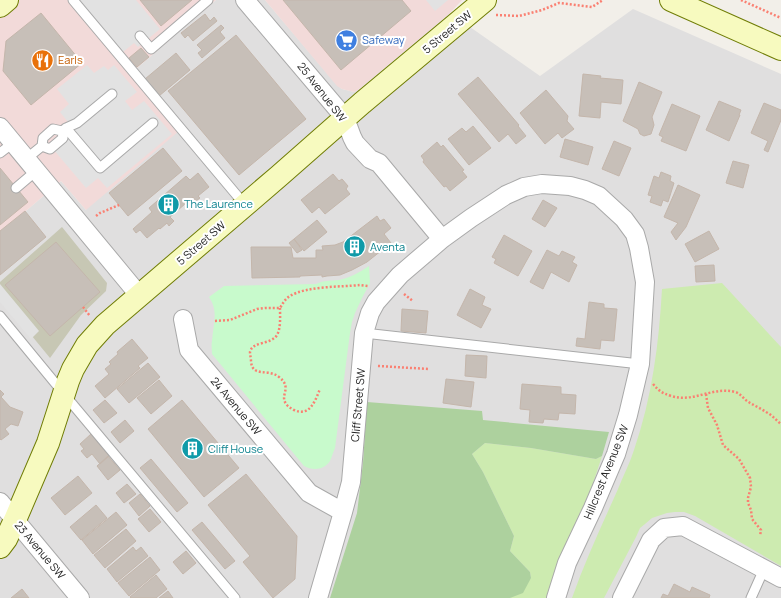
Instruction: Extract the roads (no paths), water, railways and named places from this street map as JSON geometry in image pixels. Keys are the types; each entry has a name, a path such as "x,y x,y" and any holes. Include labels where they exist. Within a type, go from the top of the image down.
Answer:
{"street":[{"path":"0,6 7,0"},
{"name":"25 Avenue SW","path":"245,0 345,118 355,143 370,159 379,163 442,239"},
{"path":"671,0 781,49"},
{"name":"5 Street SW","path":"0,547 6,539 15,520 48,443 73,368 95,335 139,295 246,205 345,118 486,4"},
{"path":"0,127 6,148 31,165 139,295"},
{"name":"Hillcrest Avenue SW","path":"442,239 506,195 524,187 542,184 570,186 599,196 624,219 635,234 645,282 640,364 628,415 616,454 567,563 556,598"},
{"name":"Cliff Street SW","path":"318,598 351,482 364,333 370,313 376,302 400,274 442,239"},
{"name":"24 Avenue SW","path":"183,319 189,350 309,493 343,512"},
{"name":"23 Avenue SW","path":"0,502 80,598"},
{"path":"622,598 651,540 664,528 683,526 781,578"}],"lane":[{"path":"73,0 246,205"},
{"path":"140,36 151,49 208,0"},
{"path":"16,188 42,146 42,138 53,129 64,129 77,123 112,94"},
{"path":"64,129 100,168 154,123"},
{"path":"42,146 50,149 63,138 64,129"},
{"path":"0,316 235,598"},
{"path":"364,333 640,364"},
{"path":"751,598 764,569"}],"place":[{"name":"Safeway","path":"346,40"},
{"name":"Earls","path":"42,60"},
{"name":"The Laurence","path":"169,204"},
{"name":"Aventa","path":"354,247"},
{"name":"Cliff House","path":"193,449"}]}
